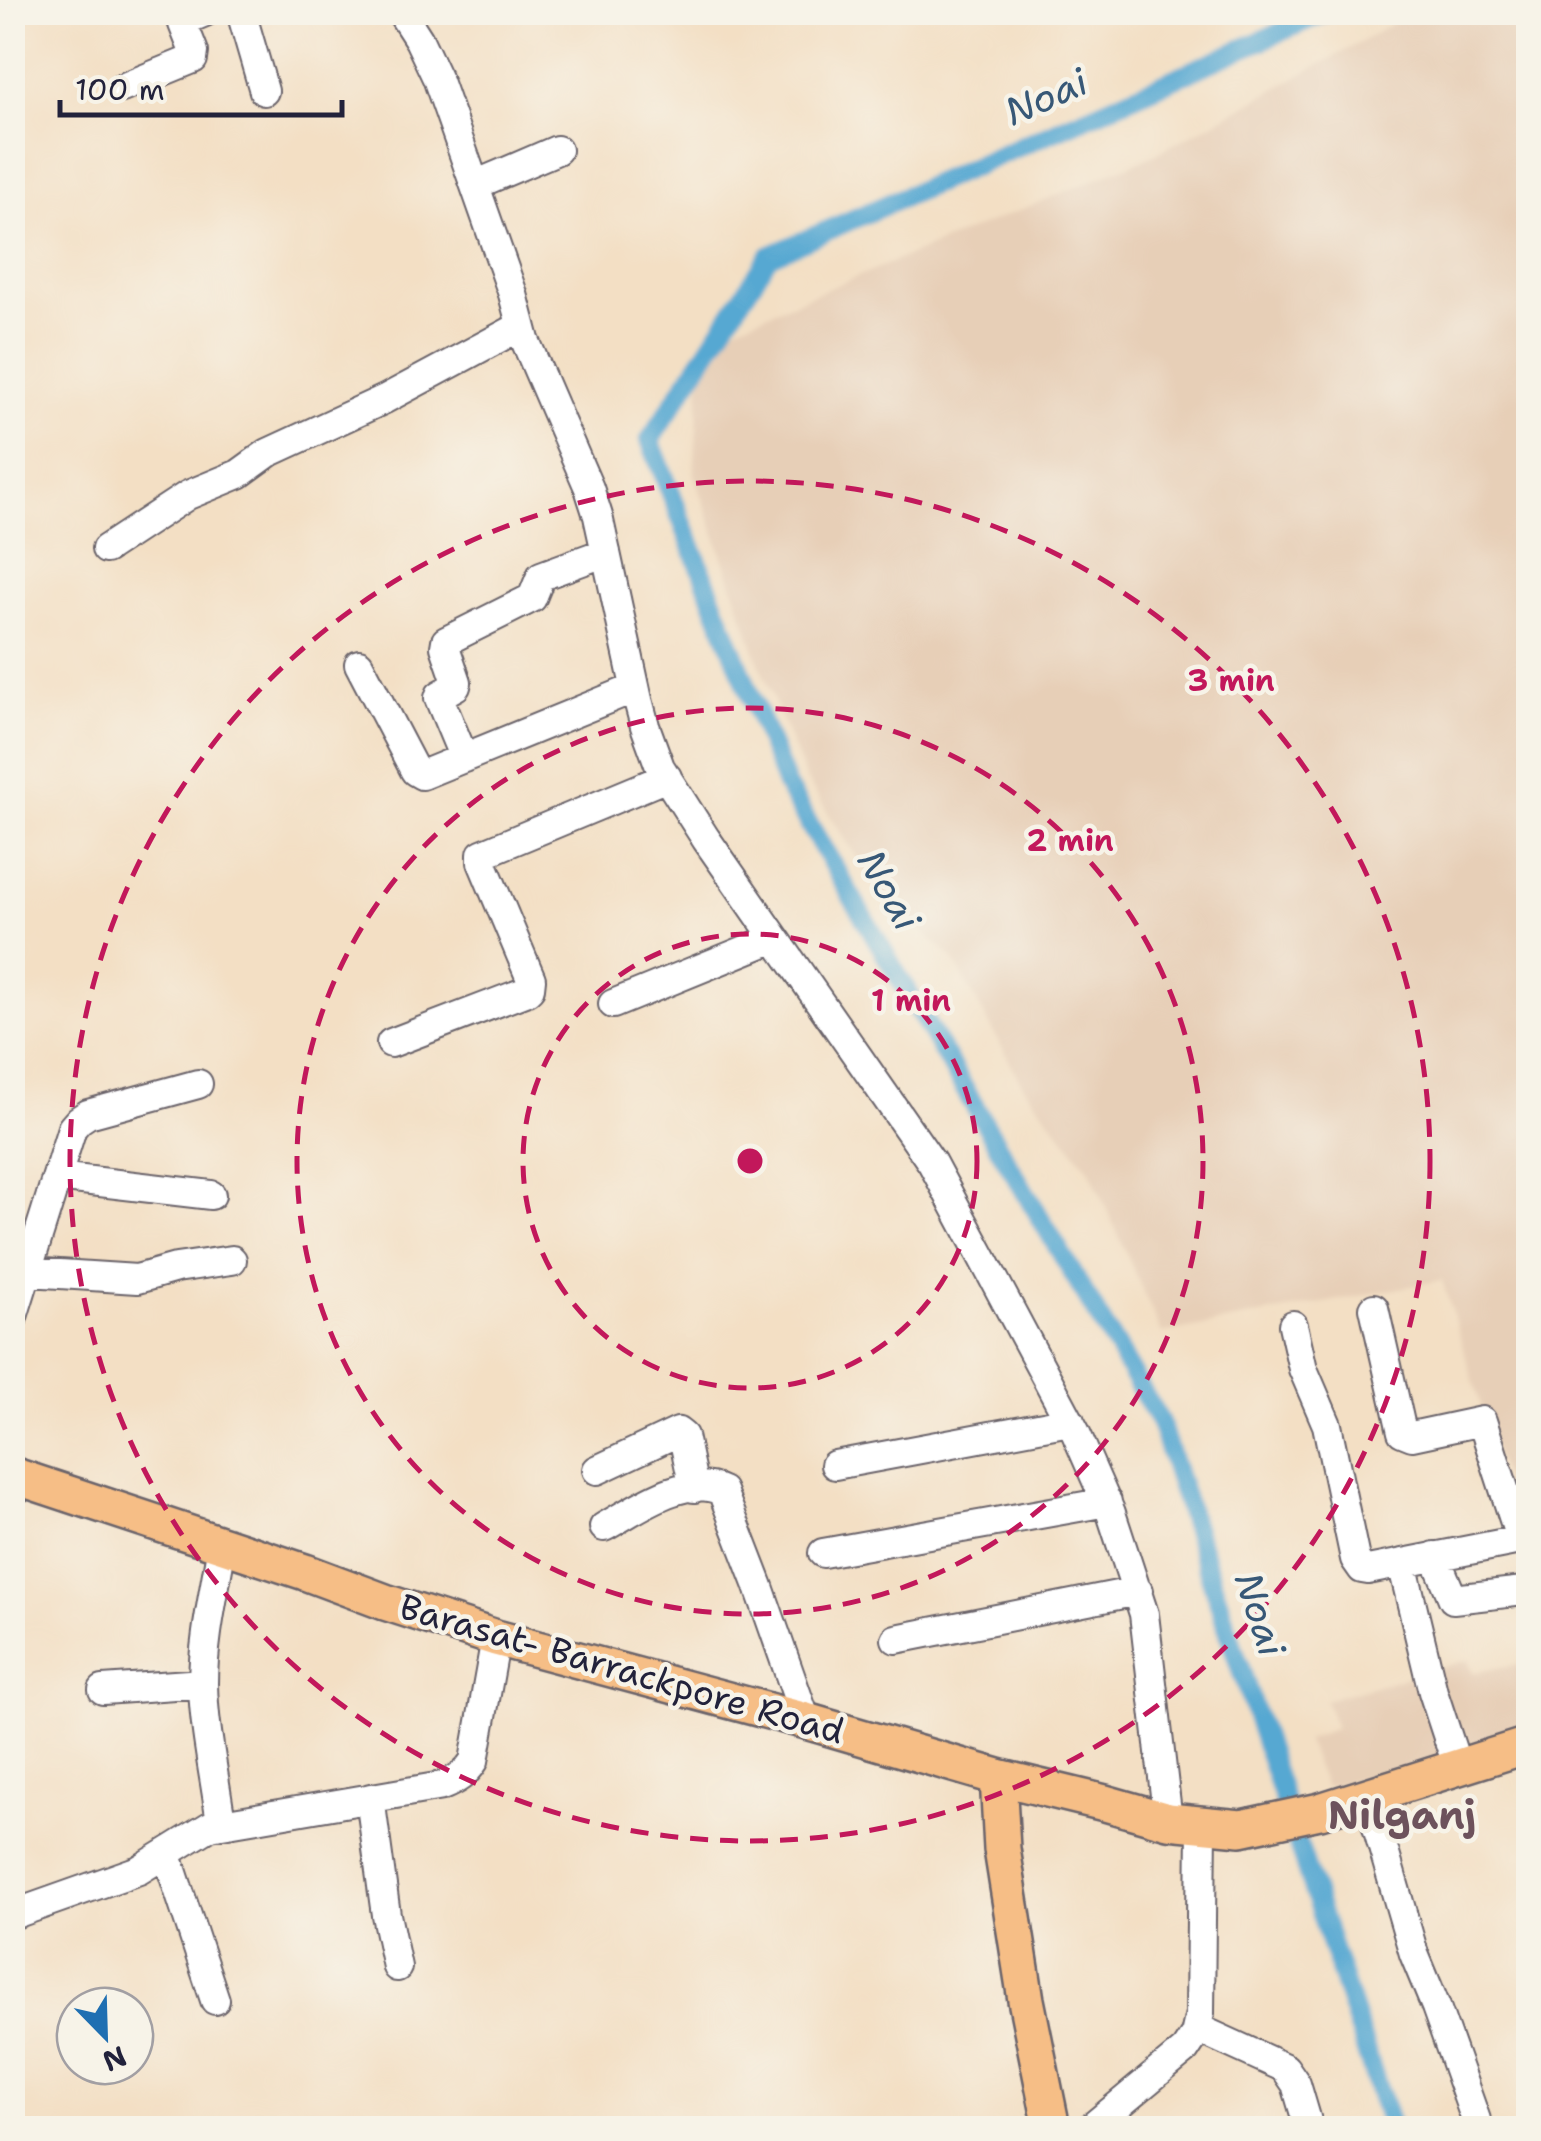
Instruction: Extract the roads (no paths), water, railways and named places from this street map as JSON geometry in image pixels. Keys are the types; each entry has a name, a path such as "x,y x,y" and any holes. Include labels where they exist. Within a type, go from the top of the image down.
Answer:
{"main road":[{"name":"Barasat- Barrackpore Road","path":"12,1475 496,1638 998,1777 1185,1824 1242,1828 1320,1811 1528,1745"},
{"path":"998,1777 1002,1849 1026,2000 1052,2128"}],"street":[{"path":"122,88 193,59 184,24 206,12"},
{"path":"242,12 264,91"},
{"path":"401,12 433,67 514,294 525,340 589,488 650,741 706,840 932,1163 1070,1421 1106,1502 1138,1591 1185,1824 1200,2013 1185,2050 1091,2128"},
{"path":"475,185 558,150"},
{"path":"106,548 188,495 239,474 268,453 385,399 521,326"},
{"path":"464,758 439,698 457,682 446,642 532,598 540,576 606,552"},
{"path":"359,664 422,775 635,688"},
{"path":"391,1043 530,988 531,979 481,858 486,850 667,777"},
{"path":"613,1004 775,938"},
{"path":"12,1320 72,1128 78,1120 198,1084"},
{"path":"57,1177 211,1195"},
{"path":"28,1272 137,1278 232,1260"},
{"path":"1294,1325 1303,1369 1327,1425 1355,1559 1362,1568 1511,1543 1518,1538 1518,1532 1482,1421 1412,1436 1402,1432 1374,1308"},
{"path":"835,1465 1070,1421"},
{"path":"597,1470 678,1432 683,1436 694,1488"},
{"path":"604,1526 674,1490 719,1488 758,1584 806,1722"},
{"path":"823,1552 1106,1502"},
{"path":"221,1823 203,1683 222,1544"},
{"path":"1434,1556 1453,1600 1524,1591"},
{"path":"1402,1563 1433,1692 1458,1768"},
{"path":"896,1639 1138,1591"},
{"path":"12,1916 139,1870 199,1832 221,1823 442,1786 457,1779 474,1761 496,1638"},
{"path":"104,1690 203,1683"},
{"path":"1368,1796 1414,1954 1476,2128"},
{"path":"370,1798 383,1900 397,1967"},
{"path":"167,1854 214,2000"},
{"path":"1197,2028 1285,2068 1296,2084 1309,2128"}],"waterway":[{"name":"Noai","path":"1326,12 769,256 650,440 786,785 1159,1420 1391,2128"}],"district":[{"name":"Nilganj","path":"1402,1815"}]}
